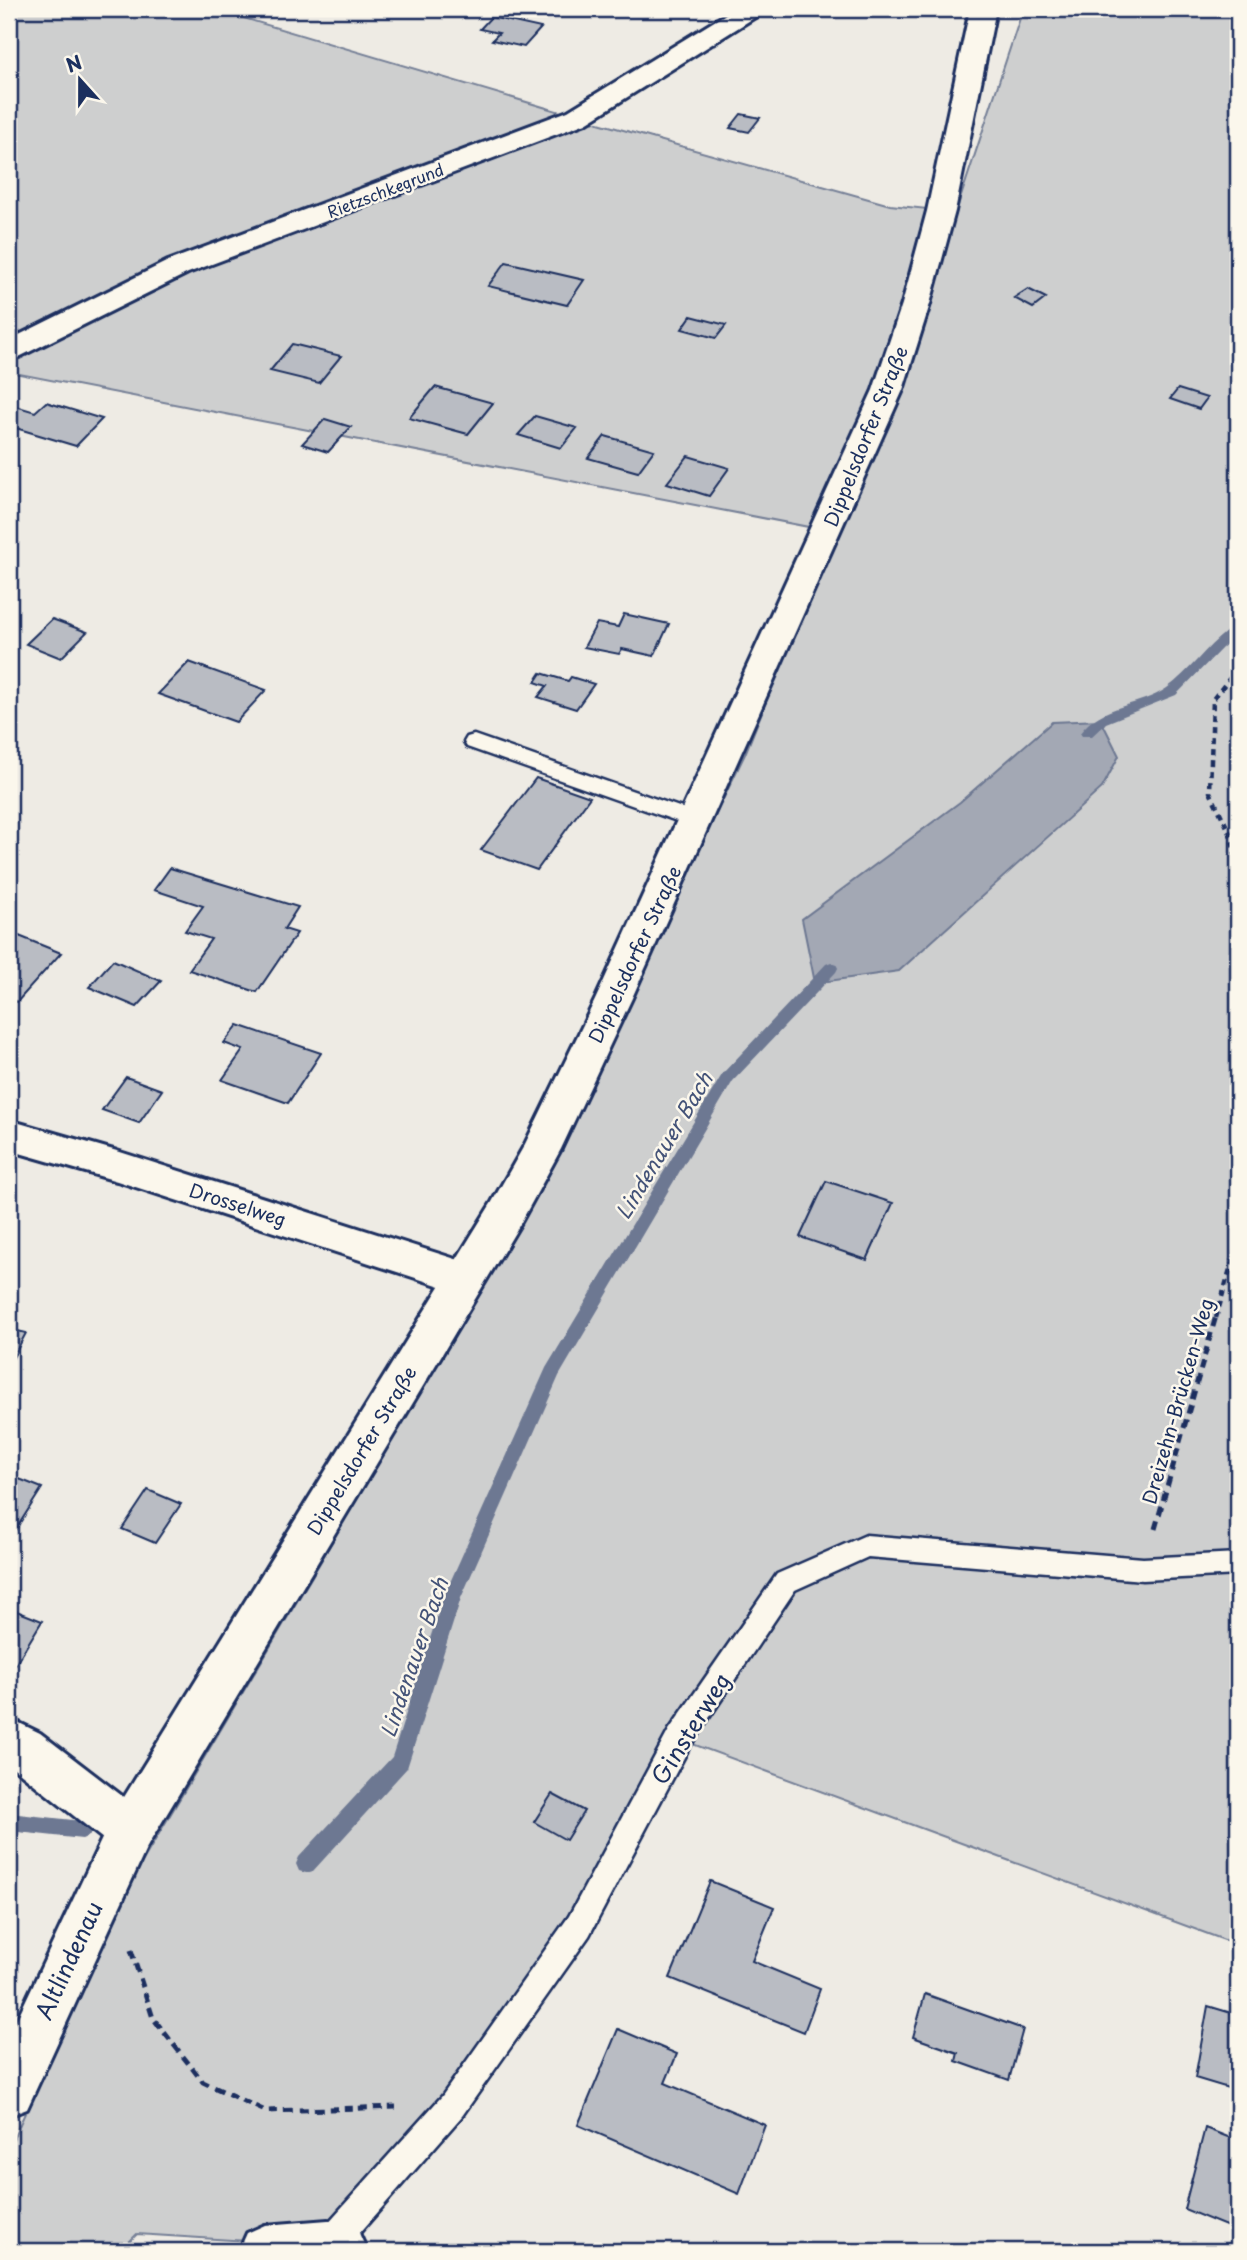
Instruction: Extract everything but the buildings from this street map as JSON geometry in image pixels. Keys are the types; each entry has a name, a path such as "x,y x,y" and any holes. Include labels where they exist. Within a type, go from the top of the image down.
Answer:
{"street":[{"name":"Rietzschkegrund","path":"9,351 178,268 577,117 751,9"},
{"name":"Dippelsdorfer Straße","path":"130,1830 542,1149 695,820 888,390 916,304 941,211 983,9"},
{"name":"Drosselweg","path":"9,1135 117,1166 465,1278"},
{"path":"9,1739 130,1830"},
{"name":"Altlindenau","path":"9,2091 130,1830"},
{"path":"265,2251 334,2249"}],"lane":[{"path":"474,742 695,820"},
{"name":"Ginsterweg","path":"334,2249 453,2106 579,1926 679,1739 786,1583 866,1546 1143,1569 1238,1563"}],"path":[{"path":"1238,668 1213,699 1210,792 1230,832 1238,868"},
{"name":"Dreizehn-Brücken-Weg","path":"1143,1569 1238,1241"},
{"path":"107,1875 153,2018 203,2082 265,2111 453,2106"}],"shaded area":[{"path":"9,9 222,9 220,11 577,117 890,205 928,209 909,284 874,395 814,528 9,372"},
{"path":"1023,9 1238,9 1238,1945 679,1739 578,1926 328,2246 137,2234 120,2251 9,2251 9,2148 132,1879 321,1561 550,1157 745,754 834,533 896,393"},
{"path":"1101,720 1119,756 1102,788 899,971 815,983 802,919 960,802 1052,722"}],"waterway":[{"name":"Lindenauer Bach","path":"1087,733 1101,720 1171,692 1217,645 1233,633 1238,594"},
{"name":"Lindenauer Bach","path":"306,1864 400,1762 452,1598 552,1373 728,1077 831,968"},
{"name":"Lindenauer Bach","path":"9,1822 82,1830"}]}
